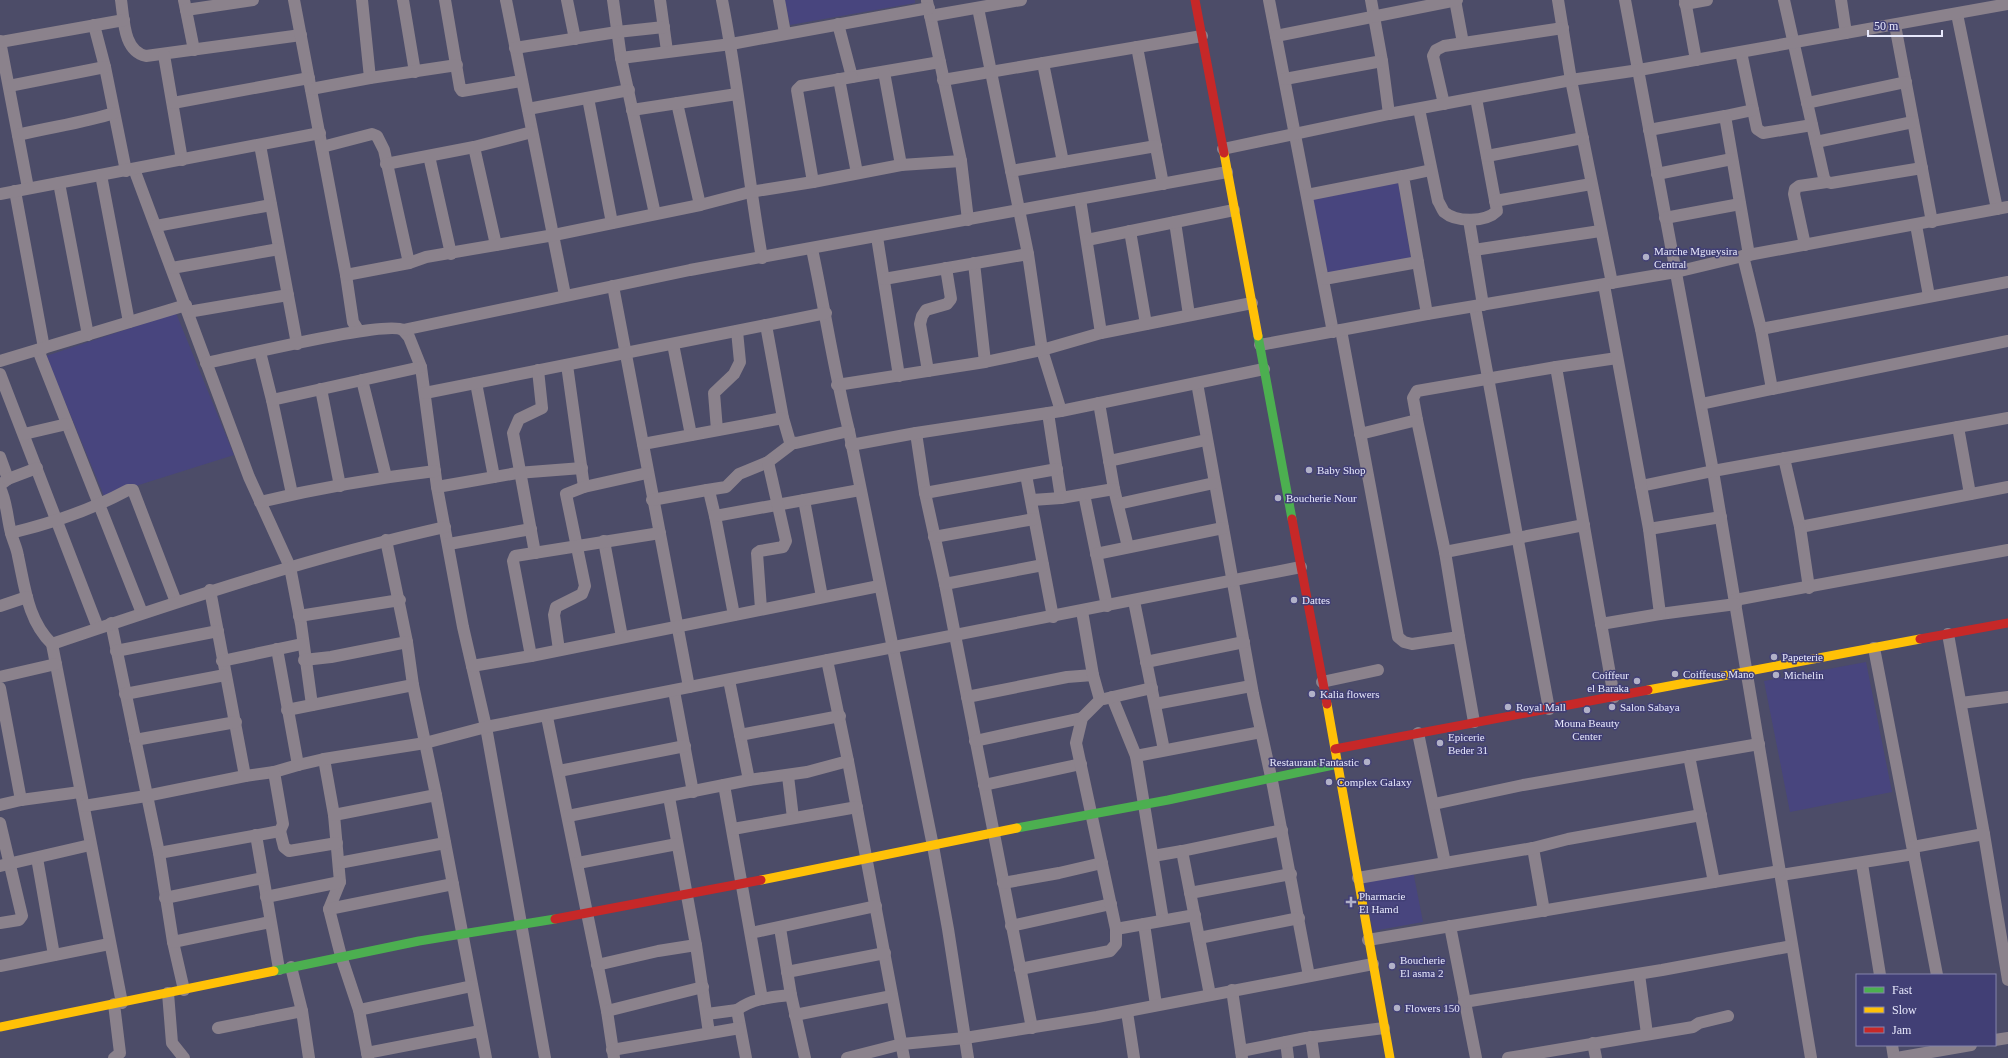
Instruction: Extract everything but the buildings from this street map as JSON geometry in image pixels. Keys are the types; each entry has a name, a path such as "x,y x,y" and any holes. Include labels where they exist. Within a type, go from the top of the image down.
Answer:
{"street":[{"path":"121,0 128,40 136,52 146,56 164,55 301,35"},
{"path":"194,50 185,5 253,0"},
{"path":"294,0 320,133 353,322 358,330"},
{"path":"362,0 370,78"},
{"path":"403,0 415,72"},
{"path":"446,0 460,88 462,91 521,81"},
{"path":"506,0 565,295"},
{"path":"567,0 575,39"},
{"path":"613,0 621,58 655,214"},
{"path":"660,0 667,51"},
{"path":"722,0 731,44 750,192 762,258"},
{"path":"779,0 785,33"},
{"path":"621,58 731,44 929,8 978,8 992,3 1021,0"},
{"path":"1195,0 1338,764 1390,1058"},
{"path":"1269,0 1324,279 1360,434 1398,637 1404,642 1412,644 1460,637"},
{"path":"1371,0 1382,61 1389,114"},
{"path":"1276,36 1456,0 1463,44"},
{"path":"1558,0 1571,80 1600,231 1617,358 1649,529 1660,614"},
{"path":"1625,0 1713,471 1760,744 1811,1058"},
{"path":"1696,60 1685,2 1707,0"},
{"path":"1784,0 1824,178 1827,182"},
{"path":"1841,0 1846,33"},
{"path":"1223,149 1296,135 1389,114 1571,80 1639,70 1956,14 1974,5 2008,4"},
{"path":"929,8 961,161 968,220"},
{"path":"978,8 1028,254 1042,350 1061,411"},
{"path":"1260,345 1428,314 1676,272 1746,256 2002,208 1956,14"},
{"path":"28,188 0,42 124,20"},
{"path":"838,24 852,76"},
{"path":"94,25 105,67 114,113 130,170 156,226 248,477 290,567 312,705"},
{"path":"1895,25 1932,222"},
{"path":"515,48 617,32 664,27"},
{"path":"1444,104 1434,56 1436,50 1444,46 1563,28"},
{"path":"944,80 1202,36"},
{"path":"1136,47 1163,184"},
{"path":"1741,52 1757,129 1763,133 1812,125"},
{"path":"164,55 182,160"},
{"path":"1285,79 1382,61"},
{"path":"813,182 797,90 801,86 940,62"},
{"path":"1043,63 1063,162"},
{"path":"173,102 310,84 370,78 457,65"},
{"path":"9,86 105,67"},
{"path":"884,72 901,165"},
{"path":"839,79 857,173"},
{"path":"1807,103 1906,82"},
{"path":"528,109 629,90"},
{"path":"632,110 737,94"},
{"path":"588,98 612,223"},
{"path":"1419,109 1438,201 1445,212 1469,220 1489,217 1497,211 1476,98"},
{"path":"676,103 700,205"},
{"path":"1649,130 1753,110"},
{"path":"18,135 62,124 89,121 114,113"},
{"path":"1725,116 1740,204 1746,256 1772,389"},
{"path":"1816,142 1913,122"},
{"path":"386,164 474,147 532,132"},
{"path":"0,194 320,133"},
{"path":"322,147 375,135 377,136 382,145 409,263"},
{"path":"1487,156 1583,138"},
{"path":"260,145 297,344"},
{"path":"1011,171 1156,146"},
{"path":"474,147 496,245"},
{"path":"429,156 451,254"},
{"path":"1657,174 1732,159"},
{"path":"346,275 409,263 426,257 451,254 554,235 700,205 750,192 813,182 901,165 961,161"},
{"path":"1805,245 1794,194 1795,189 1799,186 1827,182 1831,183 1922,168"},
{"path":"1307,195 1431,170"},
{"path":"403,330 565,295 1227,172"},
{"path":"101,175 129,322"},
{"path":"1403,176 1428,314"},
{"path":"59,183 88,335"},
{"path":"1495,201 1591,184"},
{"path":"14,192 41,349 67,424 142,613"},
{"path":"1080,199 1101,333"},
{"path":"1666,218 1740,204"},
{"path":"156,226 271,205"},
{"path":"1087,240 1234,210"},
{"path":"1469,220 1474,250 1488,378 1549,709"},
{"path":"1175,222 1189,315"},
{"path":"1916,225 1929,296"},
{"path":"1130,231 1146,324"},
{"path":"1474,250 1600,231"},
{"path":"877,237 899,376"},
{"path":"172,268 279,249"},
{"path":"812,249 826,313 837,385 849,432 933,846 948,929 968,1058"},
{"path":"884,279 1028,254"},
{"path":"1324,279 1418,262"},
{"path":"974,263 985,362"},
{"path":"928,371 921,320 926,310 947,304 951,299 946,268"},
{"path":"1761,329 2008,282"},
{"path":"613,286 627,353 652,500 660,533 689,687"},
{"path":"0,362 129,322 187,309 288,295"},
{"path":"837,385 985,362 1042,350 1101,333 1252,303"},
{"path":"425,393 826,313"},
{"path":"766,325 783,418 788,439 793,443"},
{"path":"206,363 358,330 397,327 403,330 409,337 421,367 437,488 472,666 486,727 544,1058"},
{"path":"717,430 714,393 734,374 740,362 737,331"},
{"path":"1701,404 2008,341"},
{"path":"673,344 692,435"},
{"path":"260,352 292,494"},
{"path":"1474,722 1445,552 1413,398 1417,391 1488,378 1617,358"},
{"path":"567,365 584,487"},
{"path":"272,400 421,367"},
{"path":"1556,367 1614,697"},
{"path":"535,553 522,473 514,437 514,428 522,416 542,408 538,370"},
{"path":"851,445 916,433 1061,411 1264,370"},
{"path":"0,374 98,628"},
{"path":"362,380 386,477"},
{"path":"476,383 494,477"},
{"path":"1197,383 1214,483 1234,581 1251,686 1272,778 1309,976"},
{"path":"321,389 340,486"},
{"path":"1099,403 1114,489 1128,547"},
{"path":"1048,413 1061,498"},
{"path":"643,444 783,418"},
{"path":"1641,486 1713,471 2008,418"},
{"path":"1360,434 1417,420"},
{"path":"24,434 67,424"},
{"path":"1958,427 1970,494"},
{"path":"652,500 726,487 739,474 768,462 793,443 849,432"},
{"path":"916,433 925,493 945,584 1032,1028"},
{"path":"1109,461 1206,440"},
{"path":"0,457 3,494 11,533 18,554 27,597 36,625 52,644 80,792 84,806 118,1003 118,1057"},
{"path":"1784,458 1800,527 1810,588"},
{"path":"761,609 756,555 758,552 783,547 786,544 786,536 779,504 768,462"},
{"path":"3,484 37,468"},
{"path":"437,488 522,473 582,468"},
{"path":"925,493 1056,469"},
{"path":"260,502 292,494 386,477 435,471"},
{"path":"559,650 554,615 556,607 582,594 585,588 566,496 567,493 584,487 647,473"},
{"path":"1026,475 1032,500 1034,519 1053,617"},
{"path":"1118,504 1214,483"},
{"path":"1800,527 2008,487"},
{"path":"1032,500 1061,498 1114,489"},
{"path":"11,533 58,521 100,505 128,490 133,490 176,602"},
{"path":"707,490 710,495 715,516 734,615"},
{"path":"715,516 860,490"},
{"path":"1084,494 1107,606"},
{"path":"804,500 822,597"},
{"path":"1649,529 1721,517"},
{"path":"934,537 1034,519"},
{"path":"52,644 210,590 386,540 445,526"},
{"path":"1445,552 1584,526"},
{"path":"1096,554 1223,528"},
{"path":"449,544 531,530"},
{"path":"531,656 513,561 515,556 660,533"},
{"path":"386,540 400,600 413,686 436,795 486,1058"},
{"path":"604,541 622,637"},
{"path":"1601,624 1736,602 2008,550"},
{"path":"945,584 1044,565"},
{"path":"84,806 274,772 298,764 324,759 425,743 486,727 547,717 689,687 892,649 1301,567"},
{"path":"472,666 531,656 880,586"},
{"path":"210,590 222,661 236,722 245,776"},
{"path":"0,606 27,597"},
{"path":"299,616 400,600"},
{"path":"1134,601 1164,750"},
{"path":"1082,611 1093,675 1136,756 1163,920"},
{"path":"111,623 159,853 173,942 184,990"},
{"path":"1334,749 1474,722 1748,673 2008,623"},
{"path":"116,651 218,631"},
{"path":"1948,634 1984,834 2008,980"},
{"path":"304,660 331,657 407,642"},
{"path":"1146,662 1244,642"},
{"path":"222,661 302,644"},
{"path":"1874,648 1937,974"},
{"path":"277,649 298,764"},
{"path":"827,660 840,716 904,1058"},
{"path":"0,677 56,664"},
{"path":"1322,682 1378,670"},
{"path":"125,694 225,675"},
{"path":"967,697 1067,677 1093,675"},
{"path":"729,680 749,780"},
{"path":"287,710 413,686"},
{"path":"1155,704 1251,686"},
{"path":"0,688 21,800"},
{"path":"975,741 1082,718 1106,698 1152,688"},
{"path":"674,690 693,792"},
{"path":"1961,703 2008,696"},
{"path":"740,735 840,716"},
{"path":"547,717 578,863 613,1054 709,1033 740,1028"},
{"path":"1020,969 1110,951 1116,944 1116,929 1076,739 1082,718"},
{"path":"135,740 236,722"},
{"path":"1136,756 1261,732"},
{"path":"1418,733 1434,804 1445,863"},
{"path":"1434,804 1523,785 1760,744"},
{"path":"559,771 685,746"},
{"path":"1689,756 1714,882"},
{"path":"324,759 334,815 340,882 329,909 341,956 359,1010 367,1056 480,1031"},
{"path":"568,816 749,780 788,776 848,761"},
{"path":"984,785 1081,764"},
{"path":"0,1027 184,990 341,956 462,933 521,925 742,884 933,846 993,832 1145,804 1338,764"},
{"path":"274,772 283,824 280,830 284,847 288,852 337,843"},
{"path":"788,776 793,818"},
{"path":"724,785 762,999"},
{"path":"0,805 21,800 80,792"},
{"path":"334,815 436,795"},
{"path":"669,797 676,844 687,894 708,1014 709,1033"},
{"path":"733,829 857,807"},
{"path":"1358,878 1533,848 1568,839 1701,815"},
{"path":"0,923 19,920 22,916 5,865 1,829"},
{"path":"159,853 280,830"},
{"path":"1153,856 1282,830"},
{"path":"1368,940 1714,882 1862,864 1984,834"},
{"path":"256,835 270,922 285,968 302,1011 308,1058"},
{"path":"339,863 445,843"},
{"path":"578,863 676,844"},
{"path":"5,865 90,845"},
{"path":"1533,848 1544,911"},
{"path":"1182,851 1210,995"},
{"path":"37,858 54,955"},
{"path":"1003,883 1059,873 1102,862"},
{"path":"1862,864 1880,974"},
{"path":"1190,893 1291,874"},
{"path":"166,898 263,878"},
{"path":"266,897 340,882"},
{"path":"329,909 453,884"},
{"path":"1012,926 1111,904"},
{"path":"751,933 780,928 876,906"},
{"path":"1116,929 1194,915"},
{"path":"1199,938 1299,918"},
{"path":"173,942 270,922"},
{"path":"1144,924 1156,1005"},
{"path":"1450,926 1476,1058"},
{"path":"780,928 791,995 805,1058"},
{"path":"0,966 109,944"},
{"path":"597,965 696,945"},
{"path":"1464,1002 1639,974 1792,946"},
{"path":"787,972 885,953"},
{"path":"847,1058 877,1054 902,1044 965,1038 1127,1012 1232,990 1373,964"},
{"path":"1639,974 1647,1034"},
{"path":"359,1010 472,986"},
{"path":"606,1011 703,987"},
{"path":"1232,990 1242,1054 1311,1037 1384,1028"},
{"path":"168,993 172,1043 184,1058"},
{"path":"708,1014 737,1010 746,1004 762,999 791,995"},
{"path":"795,1015 892,996"},
{"path":"737,1010 746,1058"},
{"path":"218,1028 302,1011"},
{"path":"1127,1012 1134,1058"},
{"path":"1508,1058 1693,1027 1699,1023 1728,1016"},
{"path":"1311,1037 1314,1058"},
{"path":"1996,1040 2008,1038"},
{"path":"1286,1042 1288,1058"},
{"path":"1593,1043 1596,1058"},
{"path":"1892,1046 1894,1058"},
{"path":"1897,1058 1960,1046"}],"shaded area":[{"path":"785,0 915,0 915,3 790,25"},
{"path":"1398,182 1411,258 1327,273 1311,196"},
{"path":"176,313 234,455 104,496 46,356"},
{"path":"1866,662 1892,792 1790,812 1764,681"},
{"path":"1413,871 1423,922 1373,931 1363,880"}],"traffic: fast":[{"path":"1258,336 1292,519"},
{"path":"1017,828 1168,800 1338,764"},
{"path":"274,971 419,941 555,919"}],"traffic: slow":[{"path":"1224,153 1258,336"},
{"path":"1648,690 1920,639"},
{"path":"1327,704 1390,1058"},
{"path":"761,880 1017,828"},
{"path":"0,1027 274,971"}],"traffic: jam":[{"path":"1195,0 1224,153"},
{"path":"1292,519 1327,704"},
{"path":"1920,639 2008,623"},
{"path":"1335,749 1648,690"},
{"path":"555,919 761,880"}],"place":[{"name":"Marche Mgueysira Central","path":"1646,257"},
{"name":"Baby Shop","path":"1309,470"},
{"name":"Boucherie Nour","path":"1278,498"},
{"name":"Dattes","path":"1294,600"},
{"name":"Papeterie","path":"1774,657"},
{"name":"Coiffeuse Mano","path":"1675,674"},
{"name":"Michelin","path":"1776,675"},
{"name":"Coiffeur el Baraka","path":"1637,681"},
{"name":"Kalia flowers","path":"1312,694"},
{"name":"Royal Mall","path":"1508,707"},
{"name":"Salon Sabaya","path":"1612,707"},
{"name":"Mouna Beauty Center","path":"1587,710"},
{"name":"Epicerie Beder 31","path":"1440,743"},
{"name":"Restaurant Fantastic","path":"1367,762"},
{"name":"Complex Galaxy","path":"1329,782"},
{"name":"Pharmacie El Hamd","path":"1351,902"},
{"name":"Boucherie El asma 2","path":"1392,966"},
{"name":"Flowers 150","path":"1397,1008"}]}
